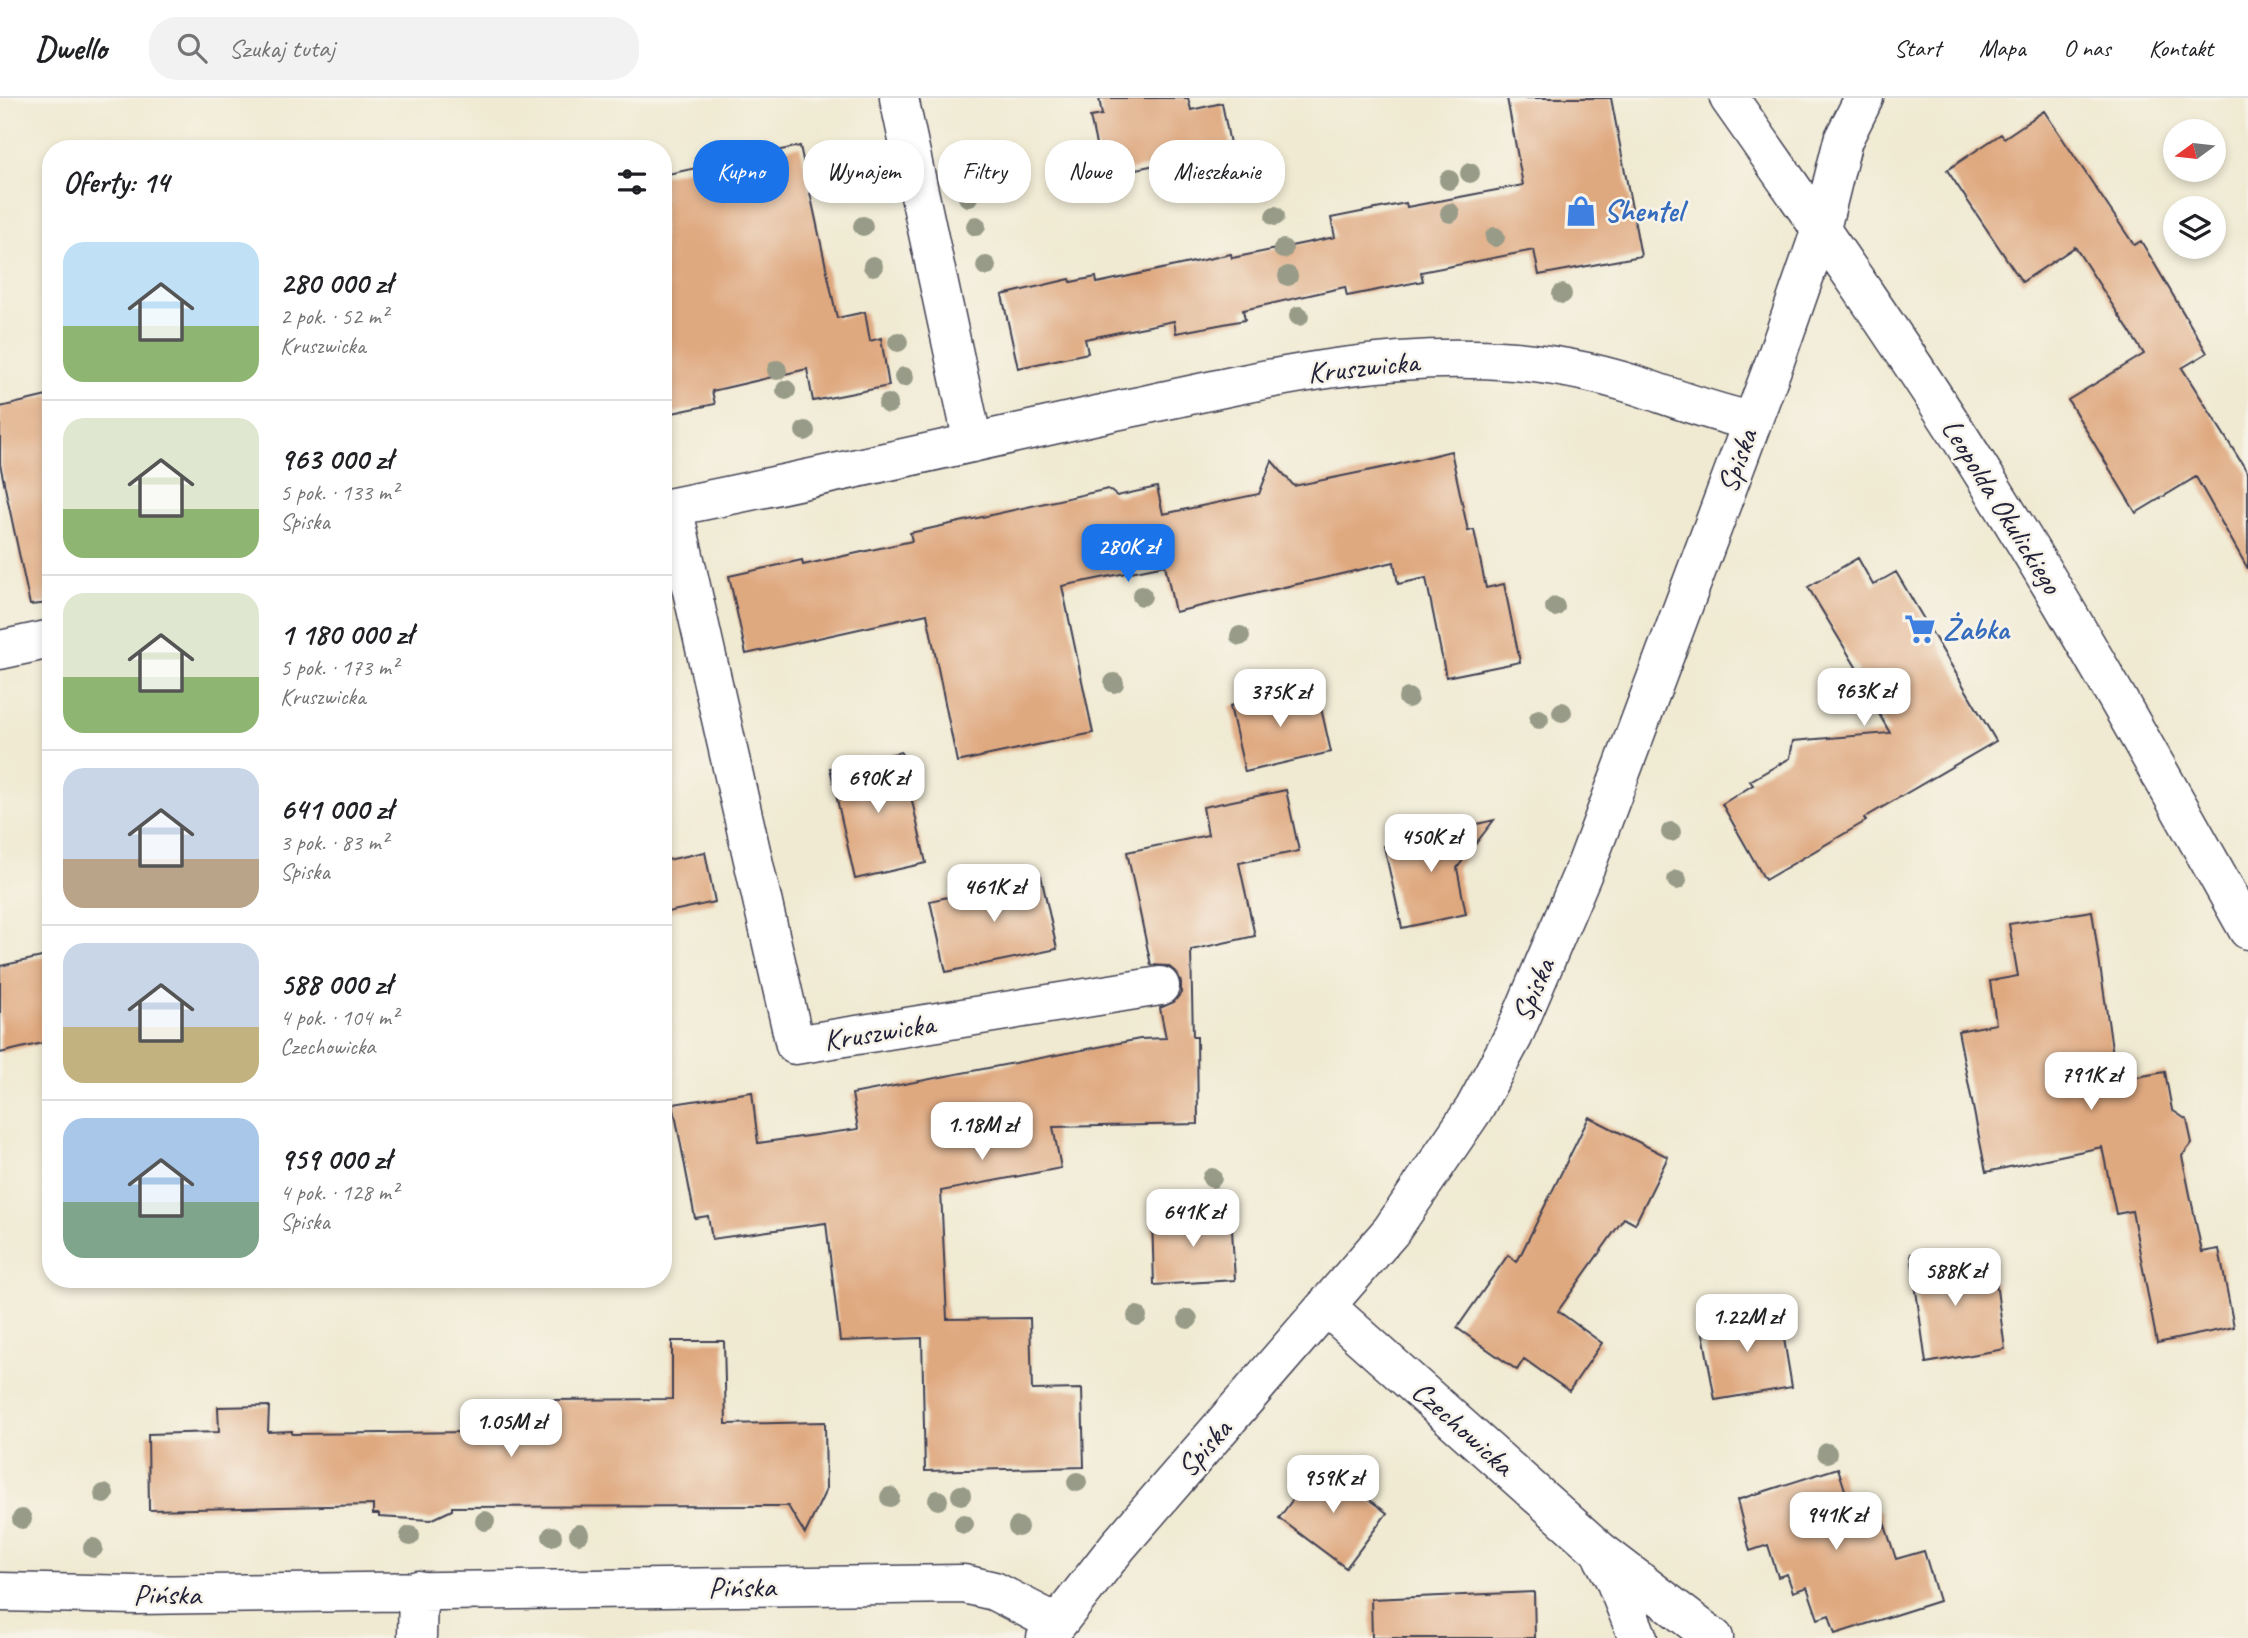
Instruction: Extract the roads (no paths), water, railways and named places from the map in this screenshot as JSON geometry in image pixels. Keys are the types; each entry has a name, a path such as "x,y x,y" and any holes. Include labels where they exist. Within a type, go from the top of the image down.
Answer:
{"street":[{"path":"900,98 973,443"},
{"name":"Leopolda Okulickiego","path":"1730,98 1955,430 2072,618 2248,930"},
{"name":"Spiska","path":"1051,1631 1118,1546 1391,1231 1474,1109 1513,1037 1587,863 1821,229 1843,140 1864,98"},
{"name":"Kruszwicka","path":"672,507 1212,390 1371,362 1428,359 1516,361 1595,374 1656,391 1723,415 1752,421"},
{"name":"Kruszwicka","path":"672,524 733,769 795,1045 1160,986"},
{"path":"0,650 42,641"},
{"name":"Czechowicka","path":"1327,1307 1599,1550 1714,1638"},
{"name":"Czechowicka","path":"1599,1550 1614,1578 1638,1638"},
{"name":"Pińska","path":"0,1592 136,1595 964,1584 994,1591 1026,1606 1051,1631"},
{"path":"417,1638 418,1590"}],"place":[{"name":"Shentel","path":"1581,211"},
{"name":"Żabka","path":"1920,629"}]}
